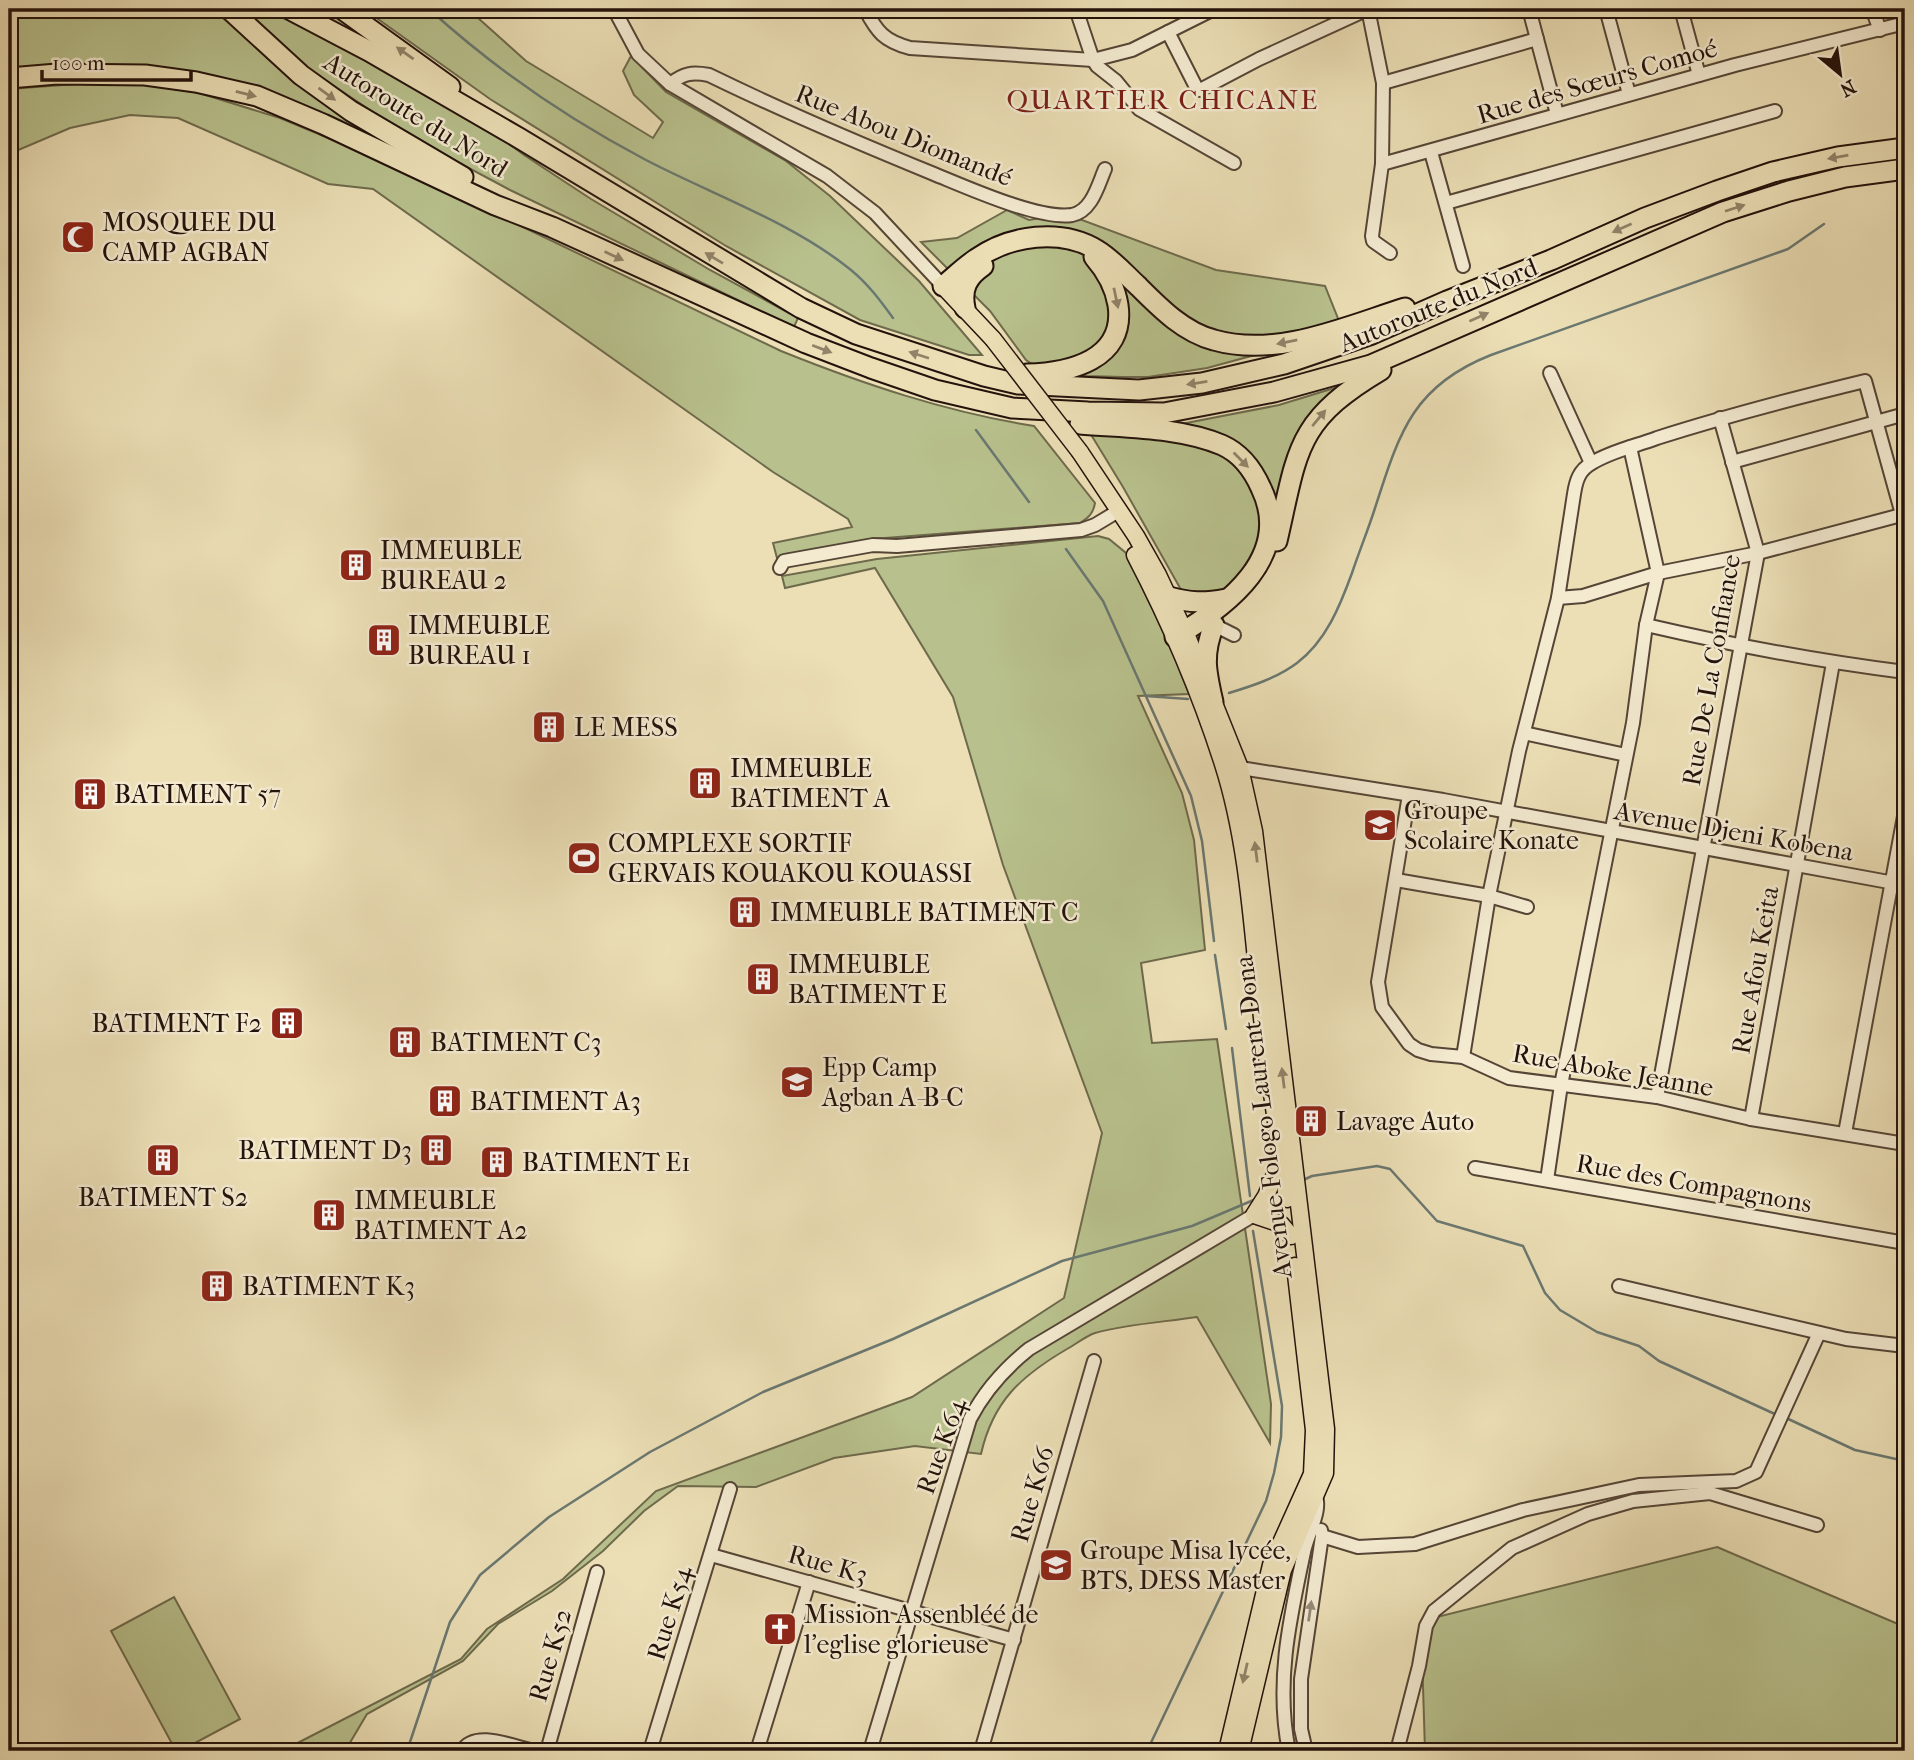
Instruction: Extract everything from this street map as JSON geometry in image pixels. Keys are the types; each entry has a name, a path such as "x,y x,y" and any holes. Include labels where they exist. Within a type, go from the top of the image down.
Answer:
{"highway":[{"path":"289,9 369,51 519,138"},
{"name":"Autoroute du Nord","path":"342,9 519,138 801,308 856,334 984,376 1018,384 1139,390 1202,383 1311,355 1372,334 1645,218 1773,172 1838,157 1905,148"},
{"name":"Autoroute du Nord","path":"233,13 302,75 351,111 402,143 552,227 806,343 935,390 1012,408 1164,413 1274,392 1371,365 1723,212 1788,191 1844,177 1905,169"},
{"path":"9,78 57,74 145,75 196,82 257,96 495,205 552,227"},
{"path":"948,291 991,250 1045,236 1079,241 1097,250 1181,326 1212,340 1242,347 1308,338 1409,307 1447,301"},
{"path":"967,272 1017,250 1040,246 1076,248 1093,256 1106,271 1119,315 1113,340 1104,351 1088,362 1046,374 984,376"},
{"path":"948,291 963,291 967,272"},
{"path":"1182,639 1214,625 1260,579 1271,559 1297,454 1315,420 1346,391 1417,345"},
{"path":"1012,408 1038,419 1196,437 1225,447 1240,457 1256,478 1265,495 1270,530 1260,563 1247,582 1182,639"},
{"path":"1169,597 1197,603 1227,599"},
{"path":"1213,702 1205,658 1207,642 1214,625"}],"main road":[{"name":"Avenue Fologo Laurent Dona","path":"948,291 993,338 1080,452 1109,496 1148,580 1182,639 1213,702 1231,766 1281,1160 1292,1195 1291,1236 1314,1430 1311,1494 1283,1570 1240,1751"},
{"name":"Avenue Fologo Laurent Dona","path":"1116,512 1169,597 1182,639 1254,831 1292,1195 1326,1429 1325,1473 1271,1565 1227,1751"},
{"path":"1281,1160 1266,1196 1254,1215 1280,1224 1291,1236"}],"street":[{"name":"Avenue Fologo Laurent Dona","path":"614,9 638,54 670,84 827,176 875,212 948,291"},
{"path":"865,9 879,33 891,43 910,48 1093,60 1132,50 1214,9"},
{"path":"1076,9 1093,60 1116,81 1139,109 1234,163"},
{"path":"1168,32 1197,89 1200,90 1259,59 1368,9 1383,83 1382,164 1371,236 1373,241 1390,253"},
{"path":"1529,9 1556,114"},
{"path":"1606,9 1629,94"},
{"path":"1681,9 1699,75"},
{"path":"1872,9 1880,30"},
{"name":"Rue des Sœurs Comoé","path":"1382,164 1699,75 1905,23"},
{"path":"1383,83 1537,39"},
{"name":"Rue Abou Diomandé","path":"670,84 681,75 693,72 709,75 824,129 966,187 1033,210 1072,215 1083,210 1091,201 1105,169"},
{"path":"1446,203 1775,111"},
{"path":"1431,152 1463,266"},
{"path":"1550,373 1591,463"},
{"path":"1463,1057 1489,896 1506,812 1559,598 1576,479 1591,463 1630,447 1720,418 1865,381 1904,518 1758,553 1658,573 1583,596 1559,598"},
{"path":"1732,462 1905,414"},
{"name":"Rue De La Confiance","path":"1657,1097 1758,553 1720,418"},
{"path":"1547,1180 1561,1085 1633,723 1646,625 1658,573 1630,447"},
{"path":"897,545 787,569 780,568 785,561 873,545 1081,530 1116,512"},
{"path":"1214,625 1234,635"},
{"path":"1646,625 1833,663 1905,672"},
{"name":"Rue Afou Keita","path":"1751,1119 1833,663"},
{"path":"1524,733 1626,755"},
{"name":"Avenue Djeni Kobena","path":"1231,766 1506,812 1899,884"},
{"name":"Rue Aboke Jeanne","path":"1409,795 1378,982 1382,1007 1409,1044 1431,1055 1463,1057 1509,1078 1657,1097 1751,1119 1905,1144"},
{"path":"1845,1133 1899,884 1905,811"},
{"path":"1396,880 1489,896 1527,907"},
{"name":"Rue des Compagnons","path":"1475,1168 1905,1243"},
{"name":"Rue K64","path":"870,1751 970,1419 991,1384 1029,1349 1292,1195"},
{"path":"1619,1286 1846,1339 1905,1346"},
{"path":"1322,1536 1358,1546 1415,1544 1523,1510 1639,1485 1735,1481 1745,1478 1756,1472 1819,1333"},
{"name":"Rue K66","path":"981,1751 1094,1361"},
{"name":"Rue K54","path":"650,1751 730,1489"},
{"path":"1397,1751 1428,1621 1434,1611 1512,1548 1588,1514 1633,1501 1710,1493 1817,1525"},
{"path":"1306,1751 1301,1729 1301,1679 1322,1536 1311,1494"},
{"path":"1289,1751 1283,1707 1284,1655 1304,1549 1316,1516"},
{"name":"Rue K3","path":"711,1555 1014,1640"},
{"name":"Rue K52","path":"547,1751 597,1572"},
{"path":"757,1751 809,1582"},
{"path":"462,1751 472,1741 482,1739 534,1751"}],"green space":[{"path":"9,9 216,9 236,30 280,67 399,150 201,77 9,71"},
{"path":"241,9 331,9 524,155 591,199 710,270 798,318 794,327 510,190 407,135 306,67"},
{"path":"364,9 468,9 526,61 653,138 663,122 634,95 623,71 631,56 666,92 786,161 830,196 919,281 982,355 969,355 860,320 726,246 490,99"},
{"path":"104,82 149,85 199,93 280,118 396,166 781,351 905,396 1034,426 1095,503 1093,510 1080,523 872,539 777,558 773,543 852,527 848,519 773,472 373,189 328,184 178,118 130,115 70,128 9,154 9,89"},
{"path":"1007,210 1029,220 1066,214 1216,270 1325,286 1339,321 1255,355 1207,368 1148,377 1086,376 1036,367 1026,360 990,311 921,242 957,238"},
{"path":"1341,386 1278,504 1247,453 1220,436 1181,424 1279,405"},
{"path":"1090,433 1193,443 1216,451 1248,476 1261,510 1260,548 1227,592 1184,595"},
{"path":"1098,536 1109,539 1126,553 1168,641 1189,694 1138,696 1182,793 1194,840 1205,950 1141,963 1152,1043 1217,1039 1271,1404 1270,1443 1197,1317 1095,1333 1036,1369 1011,1392 993,1419 981,1454 915,1446 834,1458 756,1487 678,1486 644,1511 603,1551 552,1591 498,1624 463,1661 367,1714 345,1751 282,1751 461,1659 487,1629 563,1579 656,1491 912,1397 1064,1298 1102,1133 1003,865 953,697 875,568 785,588 782,576 877,559"},
{"path":"1717,1547 1905,1627 1905,1751 1425,1751 1421,1621"},
{"path":"174,1597 240,1719 180,1751 176,1751 111,1631"}],"waterway":[{"path":"429,9 506,72 588,128 646,160 804,237 851,270 893,318"},
{"path":"1229,693 1281,673 1307,654 1324,634 1347,585 1401,435 1412,415 1443,382 1464,367 1491,355 1788,249 1824,224"},
{"path":"976,430 1029,502"},
{"path":"1066,549 1103,601 1191,796 1202,841 1214,941"},
{"path":"1146,696 1188,699"},
{"path":"1215,955 1226,1029"},
{"path":"1232,1048 1250,1196"},
{"path":"1301,1181 1312,1176 1377,1166 1390,1169 1437,1221 1523,1246 1545,1293 1560,1310 1597,1332 1639,1346 1659,1361 1777,1415"},
{"path":"407,1751 450,1622 480,1575 549,1517 650,1452 763,1392 893,1339 1062,1261 1192,1226 1256,1199"},
{"path":"1147,1751 1266,1501 1274,1473 1281,1437 1282,1406 1253,1231"},
{"path":"1784,1417 1855,1450 1905,1461"}],"place":[{"name":"MOSQUEE DU CAMP AGBAN","path":"78,237"},
{"name":"IMMEUBLE BUREAU 2","path":"356,565"},
{"name":"IMMEUBLE BUREAU 1","path":"384,640"},
{"name":"LE MESS","path":"549,727"},
{"name":"IMMEUBLE BATIMENT A","path":"705,783"},
{"name":"BATIMENT 57","path":"90,794"},
{"name":"Groupe Scolaire Konate","path":"1380,825"},
{"name":"COMPLEXE SORTIF GERVAIS KOUAKOU KOUASSI","path":"584,858"},
{"name":"IMMEUBLE BATIMENT C","path":"745,912"},
{"name":"IMMEUBLE BATIMENT E","path":"763,979"},
{"name":"BATIMENT F2","path":"287,1023"},
{"name":"BATIMENT C3","path":"405,1042"},
{"name":"Epp Camp Agban A-B-C","path":"797,1082"},
{"name":"BATIMENT A3","path":"445,1101"},
{"name":"Lavage Auto","path":"1311,1121"},
{"name":"BATIMENT D3","path":"436,1150"},
{"name":"BATIMENT S2","path":"163,1160"},
{"name":"BATIMENT E1","path":"497,1162"},
{"name":"IMMEUBLE BATIMENT A2","path":"329,1215"},
{"name":"BATIMENT K3","path":"217,1286"},
{"name":"Groupe Misa lycée, BTS, DESS Master","path":"1056,1565"},
{"name":"Mission Assenbléé de l'eglise glorieuse","path":"780,1629"}],"district":[{"name":"QUARTIER CHICANE","path":"1163,99"}]}
